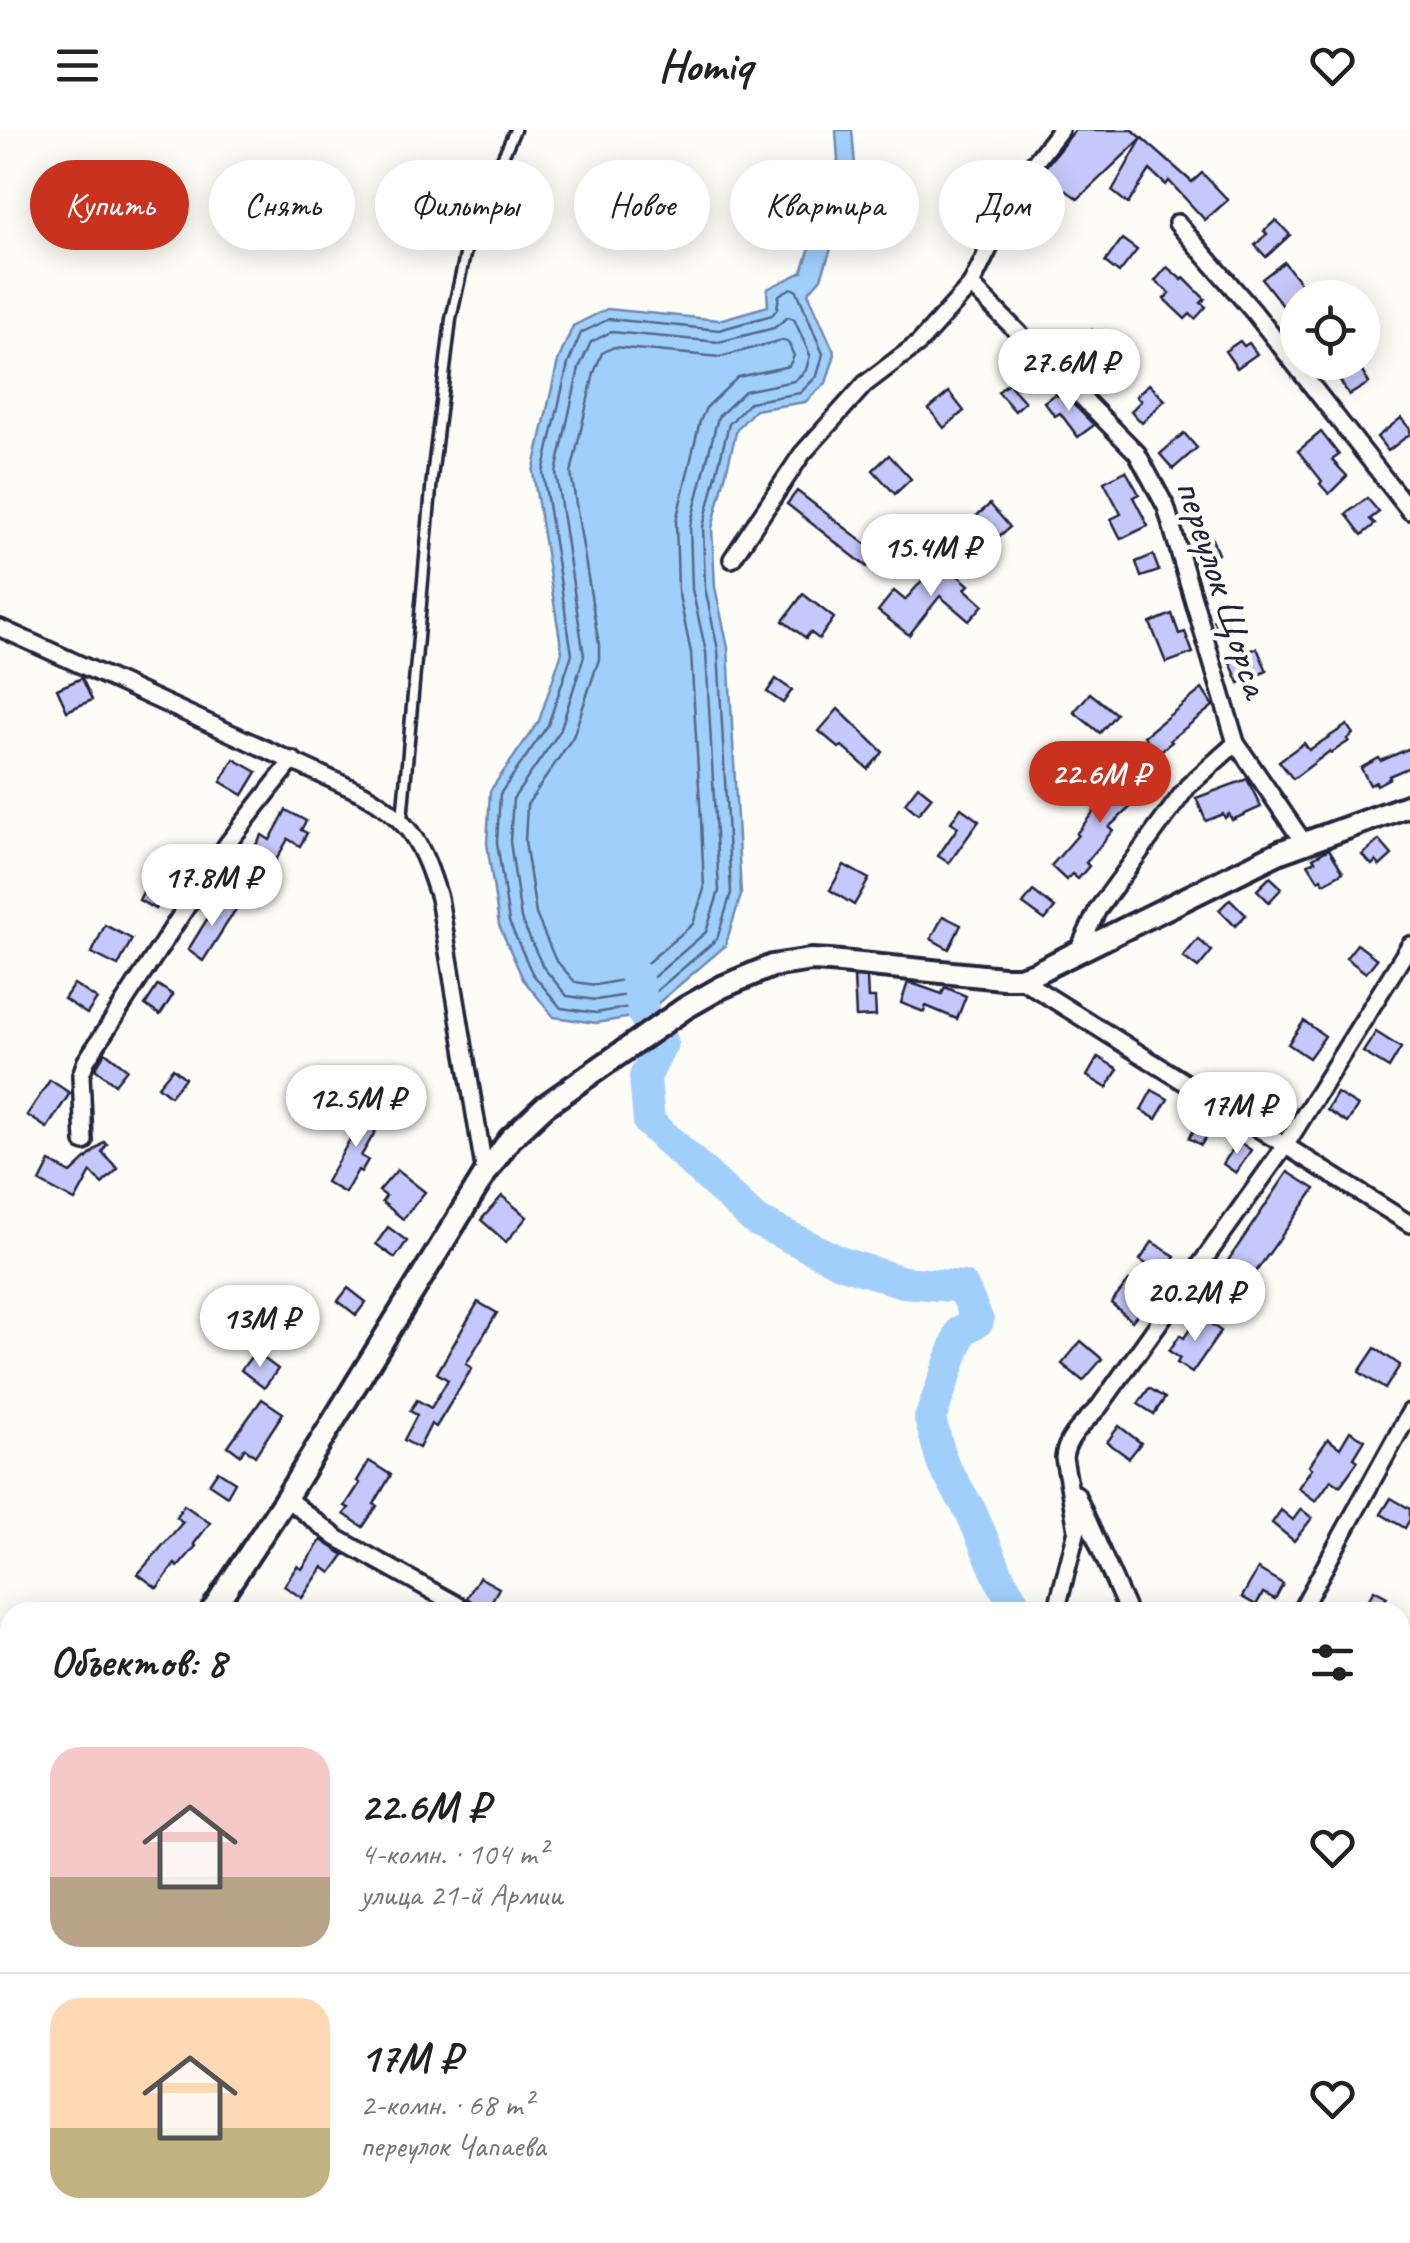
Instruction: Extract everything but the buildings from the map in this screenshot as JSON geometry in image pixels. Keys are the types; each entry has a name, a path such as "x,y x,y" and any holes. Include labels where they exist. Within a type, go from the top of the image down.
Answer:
{"main road":[{"path":"218,1602 510,1139 532,1116 685,1008 772,966 811,960 988,977 1018,978 1036,973 1254,865 1410,805"}],"street":[{"path":"732,559 802,454 865,384 919,343 970,286 1026,175 1060,130"},
{"path":"1177,223 1253,311 1410,511"},
{"name":"переулок Щорса","path":"970,286 1136,453 1166,507 1236,743 1304,843"},
{"path":"0,628 293,760 364,794 402,820 424,855 439,898 485,1174"},
{"path":"1077,954 1098,909 1188,786 1236,743"},
{"path":"84,1142 80,1075 86,1060 228,843 293,760"},
{"path":"1058,1602 1076,1530 1064,1458 1069,1440 1099,1407 1285,1146 1410,946"},
{"path":"1018,978 1410,1224"},
{"path":"1306,1602 1410,1412"},
{"path":"1070,1482 1124,1602"},
{"path":"286,1498 337,1538 452,1602"}],"lane":[{"path":"402,820 432,478 451,320 466,246 515,130"}],"water":[{"path":"836,130 852,130 854,160 838,160"},
{"path":"809,250 831,250 821,278 808,293 835,354 826,383 805,402 755,410 737,429 712,528 715,587 728,648 741,895 725,946 644,1015 596,1023 554,1017 523,979 499,925 487,843 490,791 539,721 562,652 533,472 558,361 573,326 607,309 719,320 768,306 767,289 802,272"}],"waterway":[{"path":"634,973 644,1015 662,1043 645,1077 649,1122 755,1220 842,1263 903,1282 963,1287 978,1321 961,1331 930,1419 943,1465 971,1512 1013,1602"}]}
